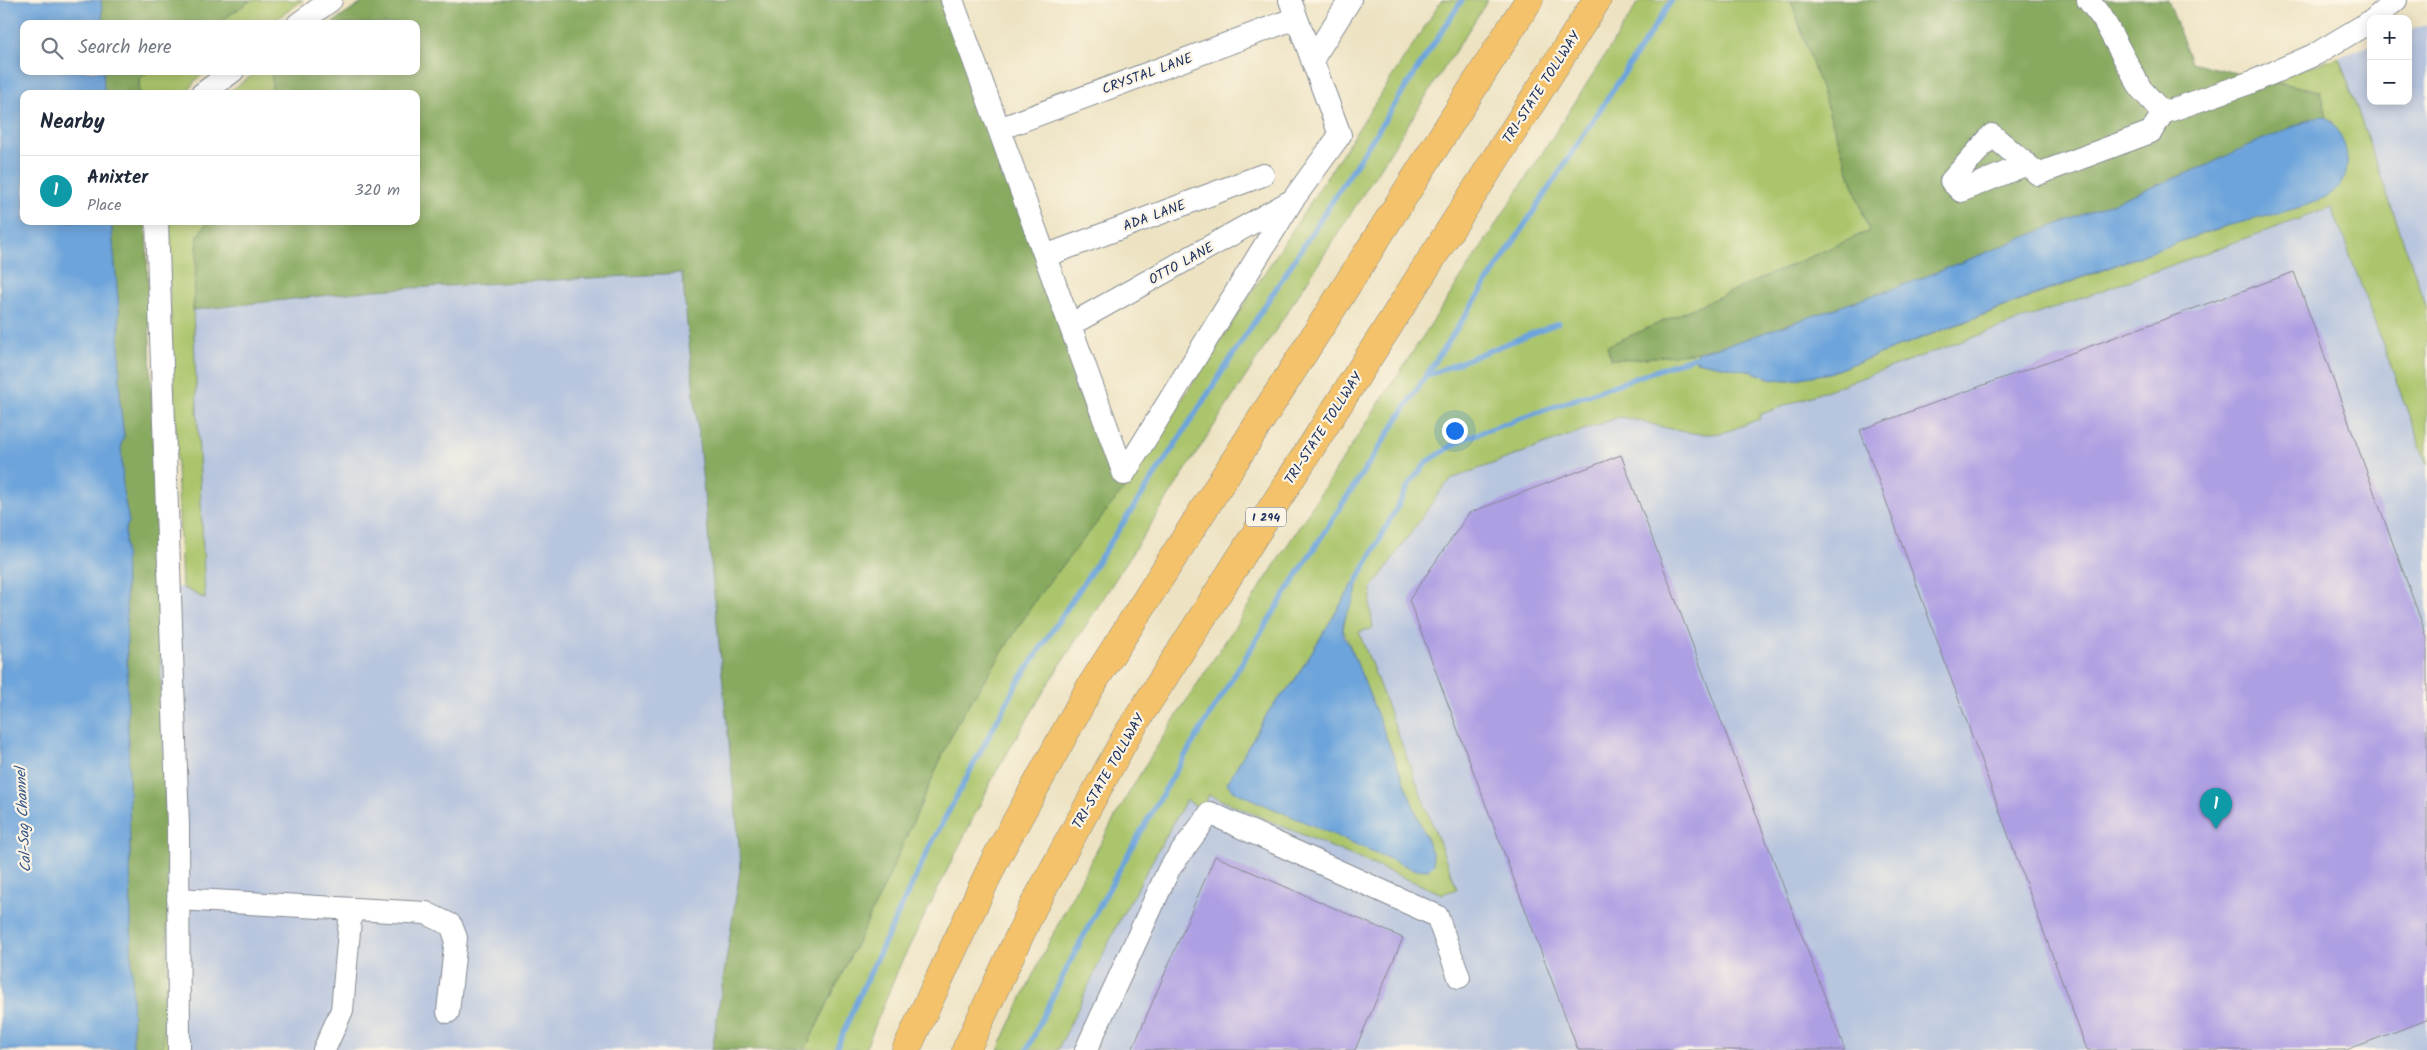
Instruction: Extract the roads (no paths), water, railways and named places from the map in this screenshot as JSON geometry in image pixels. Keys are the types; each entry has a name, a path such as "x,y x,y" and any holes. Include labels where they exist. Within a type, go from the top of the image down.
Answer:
{"highway":[{"path":"906,1050 994,862 1089,689 1529,0"},
{"name":"TRI-STATE TOLLWAY","path":"966,1050 1033,907 1127,735 1597,0"}],"lane":[{"path":"304,20 331,0"},
{"path":"1312,60 1350,0"},
{"path":"2088,0 2102,20 2141,89 2163,113"},
{"path":"2378,15 2396,0"},
{"path":"960,3 998,129 1124,474 1292,200 1340,135 1293,9"},
{"name":"CRYSTAL LANE","path":"998,129 1293,9"},
{"path":"2026,164 2038,174 2151,132 2163,113 2252,82 2316,54 2367,23"},
{"path":"207,90 228,75"},
{"name":"ADA LANE","path":"1045,256 1263,175"},
{"name":"OTTO LANE","path":"1070,326 1292,200"},
{"path":"158,225 178,826 179,1050"},
{"path":"1086,1050 1169,869 1210,813 1437,916 1459,977"},
{"path":"178,899 426,913 451,925 456,938 448,1012"},
{"path":"324,1050 342,1010 351,909"}],"water":[{"name":"Cal-Sag Channel","path":"0,0 101,0 103,20 20,20 20,75 103,75 104,90 20,90 20,225 111,225 119,310 120,404 124,436 121,444 123,492 129,522 125,530 133,1050 0,1050"},
{"path":"2319,116 2327,117 2334,124 2344,143 2347,163 2342,183 2335,191 2311,203 2277,214 2213,230 2068,282 1829,373 1789,380 1772,379 1753,372 1696,361 1694,357 1699,352 1737,342 1912,282 2208,165 2247,146"},
{"path":"1356,583 1356,595 1345,618 1343,633 1353,653 1432,853 1434,864 1428,870 1413,869 1249,798 1232,790 1227,783 1270,709 1293,683 1353,584"}],"waterway":[{"path":"836,1050 855,1005 929,848 1015,687 1182,434 1462,0"},
{"path":"1027,1050 1061,979 1098,909 1216,704 1343,503 1672,0"},
{"path":"1426,376 1558,323"},
{"path":"1356,583 1410,483 1427,462 1463,439 1694,357"}],"place":[{"name":"Anixter","path":"2216,829"}]}
